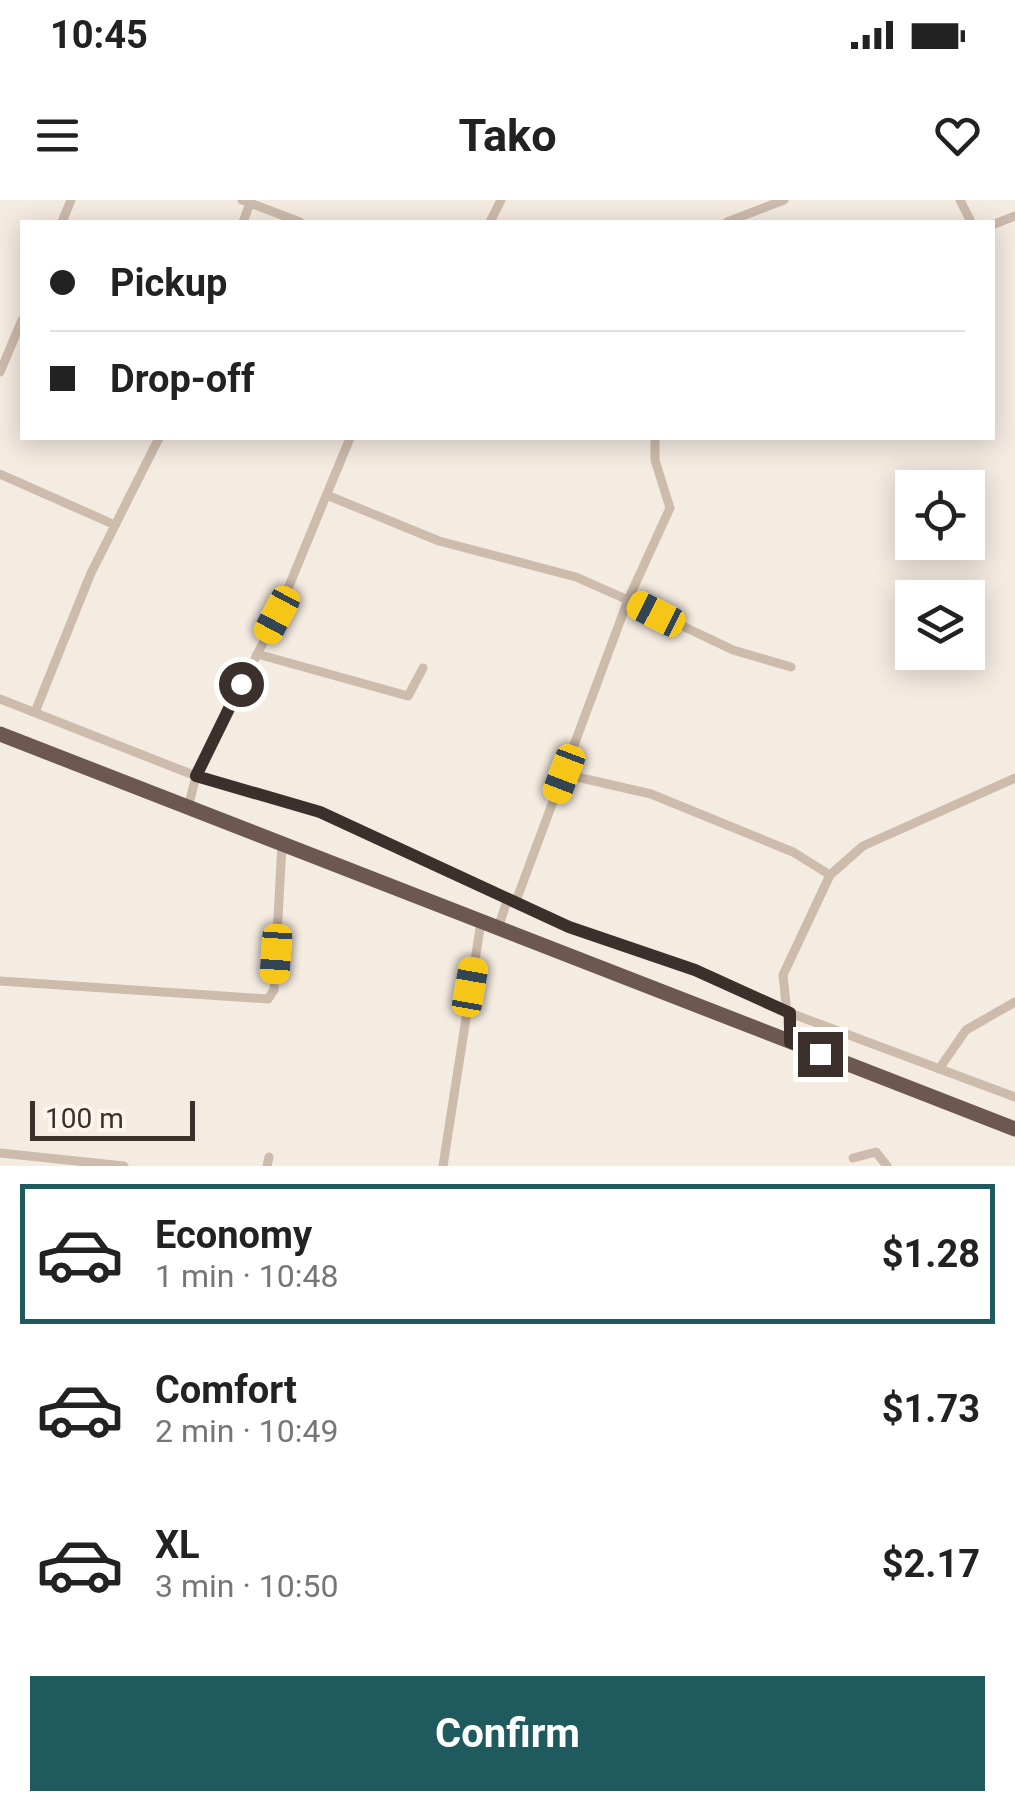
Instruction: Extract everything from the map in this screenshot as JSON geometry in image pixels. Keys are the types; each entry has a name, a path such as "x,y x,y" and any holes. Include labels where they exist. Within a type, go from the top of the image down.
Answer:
{"highway":[{"path":"0,734 1015,1129"}],"street":[{"path":"732,220 784,200"},
{"path":"246,202 295,220"},
{"path":"0,372 20,325"},
{"path":"35,712 84,587 157,440"},
{"path":"188,808 196,776 329,496 349,440"},
{"path":"498,928 564,774 628,600 669,515 655,440"},
{"path":"0,474 116,526"},
{"path":"329,496 439,541 602,585 733,650 790,668"},
{"path":"256,654 408,696 423,668"},
{"path":"0,699 196,776 320,812 569,927 695,970 790,1013 1015,1097"},
{"path":"564,774 651,794 793,852 830,875"},
{"path":"790,1042 790,1013 782,992 783,975 830,875 862,846 1015,778"},
{"path":"0,981 268,999 274,990 282,845"},
{"path":"443,1166 481,922"},
{"path":"938,1068 966,1030 1015,1002"},
{"path":"854,1158 876,1152 887,1166"},
{"path":"0,1153 124,1166"}],"route":[{"path":"241,684 196,776 320,812 569,927 695,970 790,1013 790,1042 820,1054"}]}
